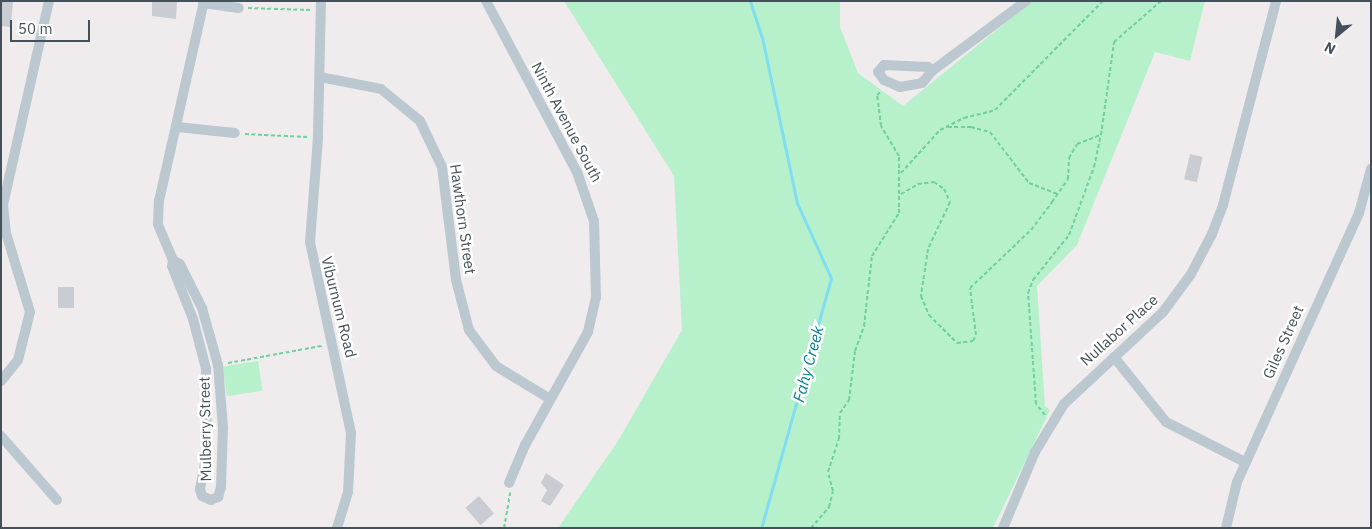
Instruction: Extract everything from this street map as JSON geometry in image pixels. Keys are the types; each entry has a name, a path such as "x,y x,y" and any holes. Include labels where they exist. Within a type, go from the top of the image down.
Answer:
{"street":[{"path":"1,380 18,360 30,312 3,233 2,205 49,1"},
{"name":"Ninth Avenue South","path":"486,1 592,205 597,280 593,313 580,350 550,399 509,483"},
{"path":"932,71 884,65 878,76 890,84 909,88 922,83 932,71 1026,1"},
{"name":"Nullabor Place","path":"1003,528 1053,420 1080,387 1114,357 1180,292 1212,234 1224,205 1276,1"},
{"path":"203,2 239,8"},
{"name":"Mulberry Street","path":"173,260 180,264 202,308 218,365 223,428 221,487 218,497 210,500 202,496 200,489 207,453 206,369 173,260 161,234 158,211 203,2"},
{"name":"Viburnum Road","path":"321,6 318,138 310,242 312,269 346,399 352,463 337,528"},
{"name":"Hawthorn Street","path":"320,77 364,83 381,89 420,121 442,167 459,297 469,330 496,366 550,399"},
{"path":"177,128 235,133"},
{"name":"Giles Street","path":"1226,528 1245,462 1359,213 1371,169"},
{"path":"1114,357 1166,422 1245,462"},
{"path":"1,436 57,500"}],"path":[{"path":"901,174 918,151 946,127 996,110 1103,1"},
{"path":"1053,420 1036,404 1028,293 1033,280 1069,235 1094,167 1101,135 1114,42 1161,1"},
{"path":"239,8 321,6"},
{"path":"811,528 829,506 834,492 828,472 839,439 840,413 849,400 855,351 864,326 872,256 899,213 901,174 899,156 881,126 877,95 890,84"},
{"path":"946,127 971,127 990,132 1029,183 1058,194"},
{"path":"235,133 318,138"},
{"path":"900,194 918,184 934,182 944,189 950,202 928,249 921,296 936,322 956,343 967,343 976,335 970,288 974,281 1031,230 1068,179 1069,158 1077,144 1101,135"},
{"path":"218,365 333,344"},
{"path":"504,528 509,483"}],"green space":[{"path":"564,1 840,1 840,27 858,73 903,106 1032,1 1205,1 1190,61 1155,52 1077,245 1037,286 1045,406 1050,410 993,528 558,528 618,441 682,330 674,176"},
{"path":"258,361 263,391 227,396 222,367"}],"building":[{"path":"1,1 13,2 11,27 1,26"},
{"path":"152,1 177,1 176,19 152,16"},
{"path":"1190,154 1203,157 1197,182 1184,179"},
{"path":"58,287 74,287 74,308 58,308"},
{"path":"546,473 564,485 550,506 541,501 547,490 541,483"},
{"path":"479,496 494,513 481,525 465,508"}],"waterway":[{"name":"Fahy Creek","path":"750,1 762,37 797,203 831,278 761,528"}]}
